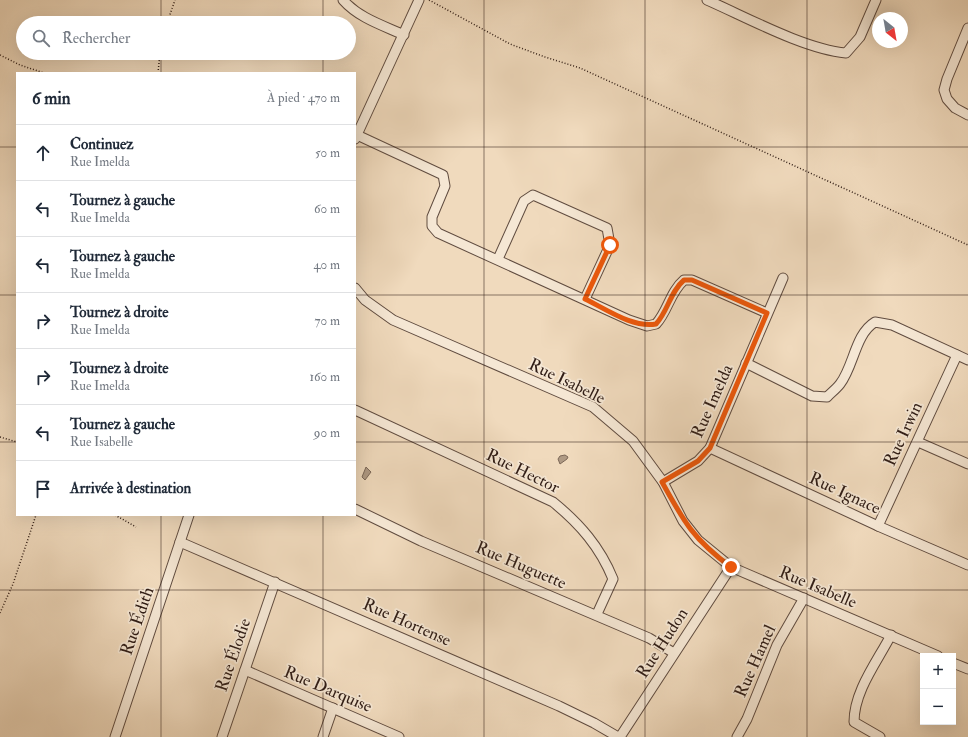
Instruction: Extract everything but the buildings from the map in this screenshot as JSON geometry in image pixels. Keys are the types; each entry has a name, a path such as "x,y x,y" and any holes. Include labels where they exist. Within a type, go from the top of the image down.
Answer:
{"street":[{"path":"343,0 351,10 361,16 404,35"},
{"path":"419,0 356,137 443,176 445,186 432,217 432,226 438,233 629,320 647,326 656,324 662,317 676,287 684,280 692,280 767,313"},
{"path":"707,0 792,38 831,51 846,53 860,37 876,0"},
{"path":"968,28 946,79 944,90 947,99 955,108 968,114"},
{"path":"498,260 524,201 533,195 607,228 610,245 585,299"},
{"name":"Rue Imelda","path":"662,482 698,461 710,448 783,278"},
{"name":"Rue Isabelle","path":"356,289 365,300 393,320 593,407 633,441 662,482 683,521 698,540 731,567 931,653"},
{"path":"746,363 812,396 827,397 840,384 868,326 875,322 892,325 968,360"},
{"name":"Rue Irwin","path":"878,526 957,355"},
{"name":"Rue Hector","path":"356,410 553,502 570,516 586,532 600,552 613,579 597,614"},
{"path":"918,442 968,464"},
{"name":"Rue Ignace","path":"710,448 878,526 968,565"},
{"name":"Rue Huguette","path":"356,509 421,541 597,614 649,638 674,653"},
{"name":"Rue Édith","path":"114,737 189,516"},
{"name":"Rue Hortense","path":"180,542 559,706 619,737"},
{"name":"Rue Hudon","path":"619,737 731,567"},
{"name":"Rue Élodie","path":"222,737 274,582"},
{"name":"Rue Hamel","path":"737,737 747,719 777,645 804,598"},
{"path":"880,737 854,722 854,708 862,689 891,635"},
{"path":"956,664 968,669"},
{"name":"Rue Darquise","path":"245,670 399,737"},
{"path":"322,737 333,708"}],"path":[{"path":"170,16 175,0"},
{"path":"429,0 510,44 580,68 968,245"},
{"path":"0,55 20,66 41,72"},
{"path":"158,72 159,60"},
{"path":"0,437 16,442"},
{"path":"0,614 13,584 36,516"},
{"path":"118,516 136,527"}],"shaded area":[{"path":"565,455 568,457 567,459 560,464 558,459 560,456"},
{"path":"366,467 371,472 365,480 362,477"}],"route":[{"path":"610,245 585,299 629,320 647,326 656,324 662,317 676,287 684,280 692,280 767,313 710,448 698,461 662,482 683,521 698,540 713,554 731,567"}]}
